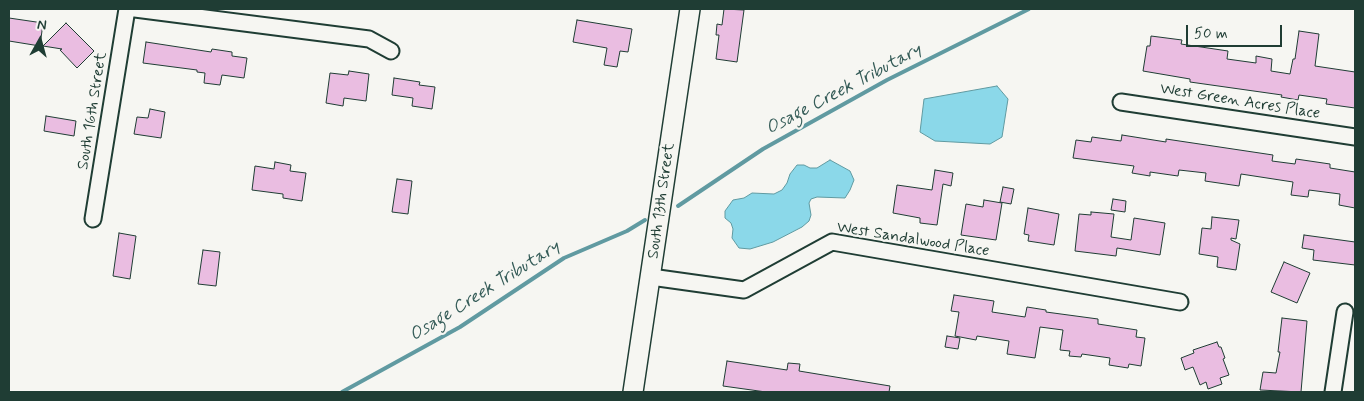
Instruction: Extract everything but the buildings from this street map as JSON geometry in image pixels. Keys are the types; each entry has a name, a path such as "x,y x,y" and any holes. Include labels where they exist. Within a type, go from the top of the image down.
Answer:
{"street":[{"name":"South 16th Street","path":"93,218 127,9"},
{"path":"135,9 369,39 391,51"},
{"name":"South 13th Street","path":"633,392 690,9"},
{"name":"West Green Acres Place","path":"1120,102 1355,137"},
{"name":"West Sandalwood Place","path":"651,277 744,290 832,242 1180,302"},
{"path":"1333,392 1344,312"}],"water":[{"path":"997,86 1008,99 1002,137 990,144 935,141 920,132 924,99"},
{"path":"830,160 850,171 854,180 845,198 817,197 811,199 809,203 811,215 809,221 802,227 773,242 750,249 739,248 732,238 733,229 731,223 725,218 725,211 733,200 744,198 752,193 774,194 782,190 797,165 817,168"}],"waterway":[{"name":"Osage Creek Tributary","path":"678,206 763,149 887,80 1029,9"},
{"name":"Osage Creek Tributary","path":"342,392 460,327 564,258 627,231 645,220"}]}
